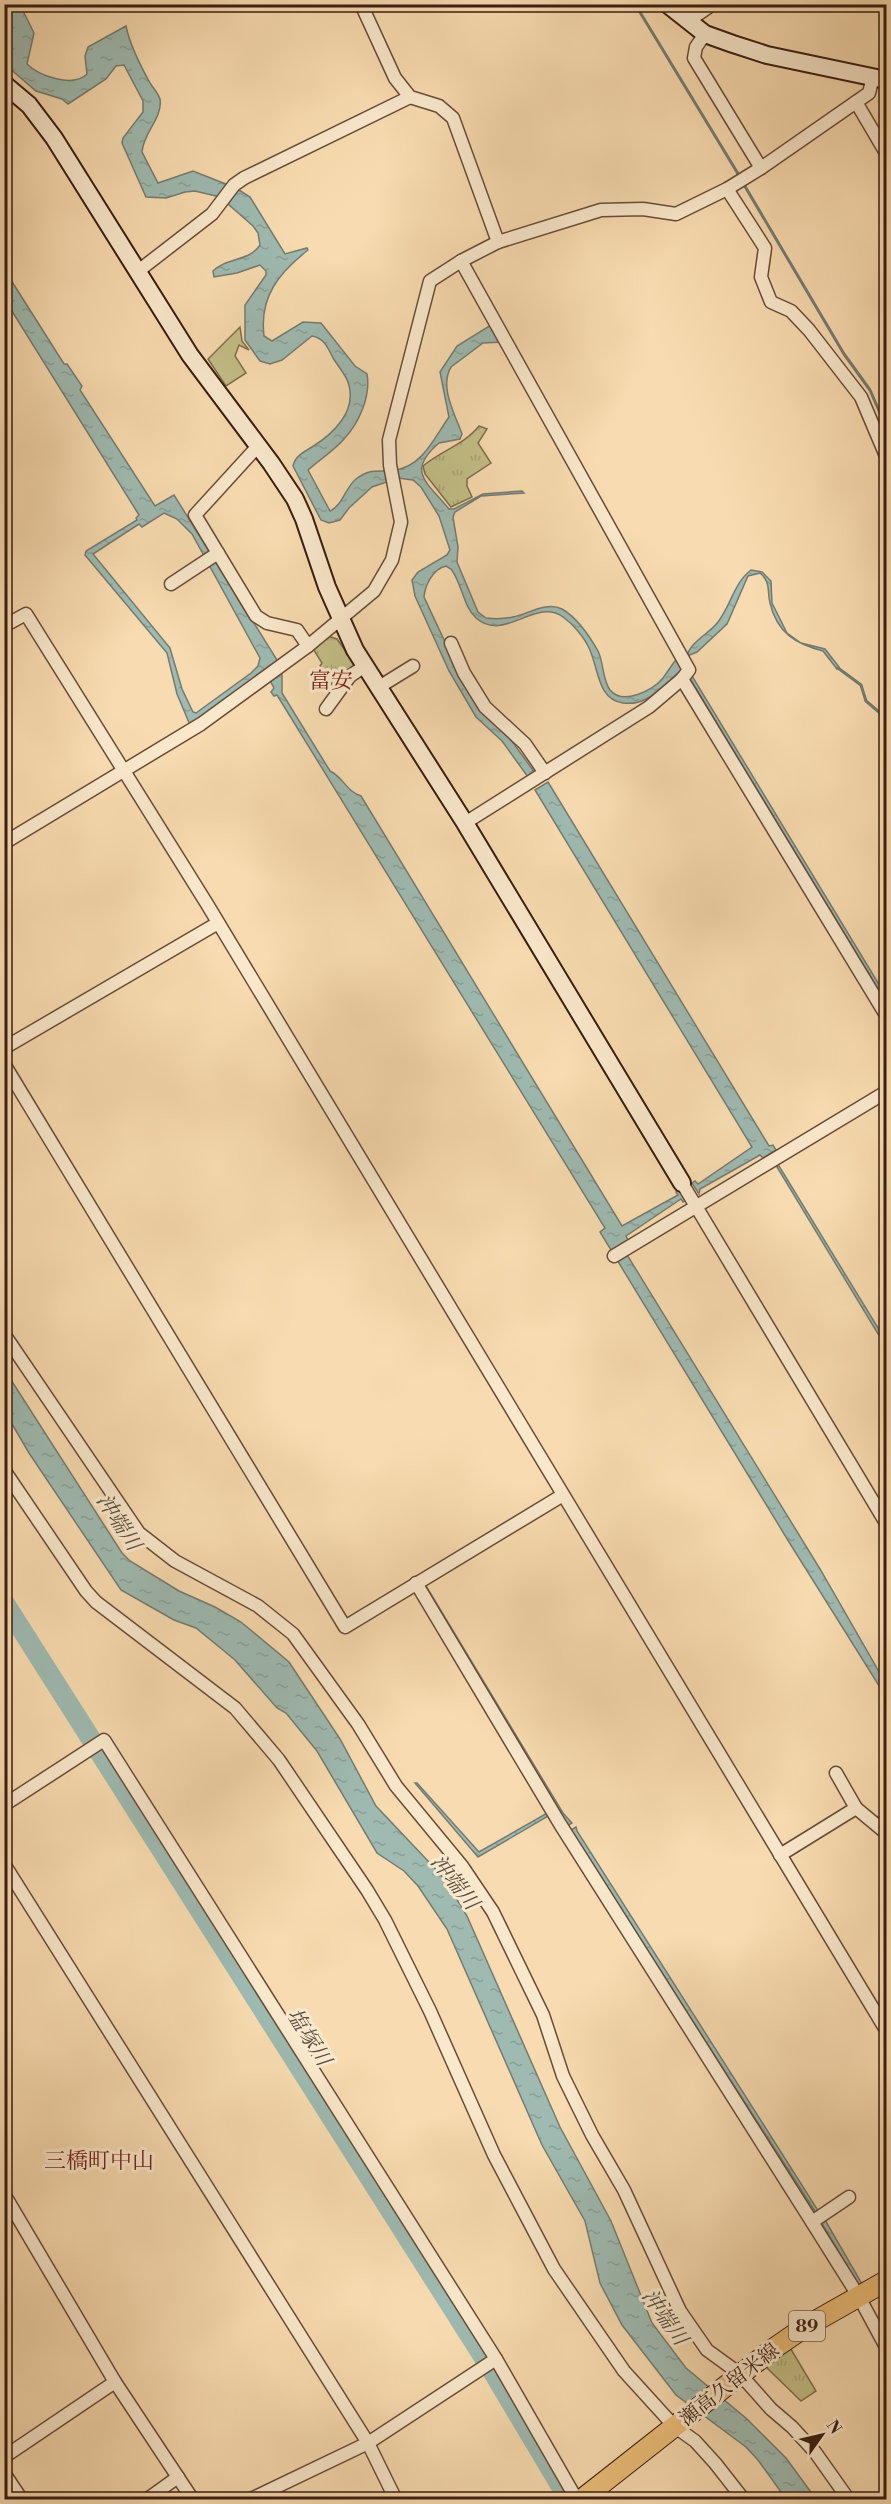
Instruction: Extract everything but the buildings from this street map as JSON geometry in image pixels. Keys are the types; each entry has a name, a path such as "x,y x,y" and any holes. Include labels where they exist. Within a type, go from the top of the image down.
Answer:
{"main road":[{"name":"瀬高久留米線","path":"579,2499 805,2327 886,2282"}],"street":[{"path":"361,4 386,61 395,78 410,97 440,106 453,118 498,242"},
{"path":"4,843 201,724 308,646 374,591 392,560 401,522 390,465 389,440 430,281 461,261 498,242 601,210 643,209 676,214 727,189 761,168 869,93 880,78 766,55 705,34 667,4"},
{"path":"688,21 713,4"},
{"path":"705,34 696,46 694,58 761,168"},
{"path":"4,84 29,105 54,138 190,355 295,500 340,620 365,666 465,823 682,1183 882,1505 886,1523"},
{"path":"137,272 212,214 234,185 244,178 410,97"},
{"path":"856,102 886,153"},
{"path":"727,189 765,248 761,277 771,302 791,311 809,330 861,397 886,456"},
{"path":"461,261 689,670 682,679 649,706 465,823"},
{"path":"258,446 195,515 256,616 267,623 297,630 308,646"},
{"path":"171,584 218,553"},
{"path":"246,598 258,590"},
{"path":"4,626 26,614 218,923 886,2030"},
{"path":"450,643 464,673 485,707 525,744 543,774"},
{"path":"326,709 350,676 365,666"},
{"path":"379,687 413,666"},
{"path":"682,679 886,1014"},
{"path":"4,1048 218,923"},
{"path":"4,1064 345,1627 563,1495"},
{"path":"614,1256 694,1202 886,1092"},
{"path":"4,1334 139,1533 175,1561 258,1606 293,1634 358,1724 396,1786 462,1866 493,1912 543,2015 563,2076 592,2135 624,2190 680,2311 707,2350 792,2427 815,2452 849,2499"},
{"path":"4,1470 86,1591 96,1602 235,1708 279,1760 385,1920 420,1990 504,2175 554,2269 624,2372 708,2456 744,2499"},
{"path":"416,1583 560,1824 859,2297 886,2347"},
{"path":"4,1805 104,1740 496,2359 579,2499"},
{"path":"836,1773 856,1808 886,1833"},
{"path":"780,1855 856,1808"},
{"path":"4,1864 368,2443 396,2499"},
{"path":"4,2194 116,2382 193,2499"},
{"path":"812,2222 849,2197"},
{"path":"249,2499 368,2443 496,2359"},
{"path":"4,2457 116,2382"},
{"path":"4,2473 22,2499"},
{"path":"146,2499 178,2477"}],"green space":[{"path":"240,327 242,341 249,350 239,345 235,356 246,373 226,386 208,359"},
{"path":"479,426 487,429 478,443 491,463 467,479 467,486 472,497 451,507 425,474 423,466 467,438"},
{"path":"328,636 337,639 358,669 335,689 320,666 322,663 312,647"},
{"path":"789,2346 816,2391 801,2401 765,2366"}],"water":[{"path":"20,5 34,33 27,64 39,73 56,79 73,80 87,74 85,56 88,47 126,26 136,55 160,99 159,113 146,138 142,152 158,183 193,171 236,188 250,197 285,254 307,248 308,250 280,276 268,297 263,322 264,336 272,341 303,322 321,323 355,366 367,374 367,391 363,409 354,425 341,443 308,470 330,511 338,505 352,483 362,475 405,467 427,450 449,417 440,372 457,346 491,325 502,342 483,343 451,367 448,375 447,392 462,434 460,439 439,443 423,462 422,470 423,477 449,509 454,509 483,494 522,491 524,493 481,496 455,512 453,517 458,547 457,562 478,612 486,618 500,619 550,606 562,609 577,622 591,640 600,656 607,686 616,695 622,697 638,694 658,683 679,656 685,667 643,700 623,703 614,700 603,689 589,648 574,627 563,617 553,612 542,612 498,626 487,624 472,613 451,569 446,566 437,570 428,583 424,597 454,661 535,773 528,777 502,741 476,717 449,671 415,596 412,580 418,572 447,555 450,550 439,516 421,487 413,480 398,478 372,487 349,508 340,520 329,523 321,520 293,466 298,457 320,442 342,420 350,403 350,393 343,373 320,339 312,336 282,360 270,364 260,361 245,340 245,305 266,275 266,271 260,265 237,273 214,277 213,271 255,250 260,245 258,233 220,197 195,191 166,198 146,197 122,143 123,138 143,112 143,101 124,65 116,66 106,79 68,104 62,99 36,91 8,67 5,11"},
{"path":"4,269 64,364 67,364 82,386 80,390 155,506 174,495 277,660 276,666 282,675 282,693 330,771 361,796 622,1226 678,1195 676,1192 679,1190 686,1200 683,1202 681,1199 626,1236 628,1240 621,1245 820,1569 886,1684 886,1697 600,1232 605,1228 277,695 274,696 271,692 274,688 268,677 190,725 177,694 167,653 85,555 86,551 137,520 139,515 5,300","holes":["164,513 177,519 192,534 260,658 258,666 251,673 196,713 193,712 182,689 170,648 93,554 139,524 142,527"]},
{"path":"751,570 762,572 771,581 772,603 787,633 801,643 825,649 839,667 837,669 823,651 804,645 796,641 783,630 773,613 767,583 760,573 748,576 727,624 697,652 687,656 692,646 718,622 740,581"},
{"path":"692,676 886,996 886,1002 689,677"},
{"path":"548,782 769,1146 773,1145 776,1150 763,1158 760,1155 700,1189 699,1194 692,1183 695,1181 698,1184 752,1147 535,790"},
{"path":"779,1166 886,1341 886,1347 777,1167"},
{"name":"沖端川","path":"4,1369 122,1553 130,1561 179,1591 241,1622 289,1662 340,1739 376,1806 444,1878 467,1916 560,2127 611,2221 652,2323 686,2368 747,2419 786,2458 816,2499 786,2499 746,2447 676,2395 622,2325 600,2283 585,2221 542,2145 447,1929 418,1886 404,1871 377,1853 317,1751 286,1713 277,1708 235,1660 196,1628 174,1620 121,1590 29,1453 5,1412"},
{"path":"420,1576 563,1813 572,1823 567,1826"},
{"path":"415,1783 479,1852 549,1812 550,1815 478,1857"},
{"path":"576,1827 819,2212 816,2213 572,1833 571,1830"},
{"path":"825,2220 865,2289 861,2289 821,2222"}],"waterway":[{"path":"635,4 740,177"},
{"path":"743,183 844,354 870,390 886,427"},
{"path":"838,668 861,685 866,701 886,718"},
{"name":"塩塚川","path":"4,1602 491,2369 569,2500"},
{"path":"878,1817 886,1825"}],"district":[{"name":"富安","path":"331,680"},
{"name":"三橋町中山","path":"99,2160"}]}
